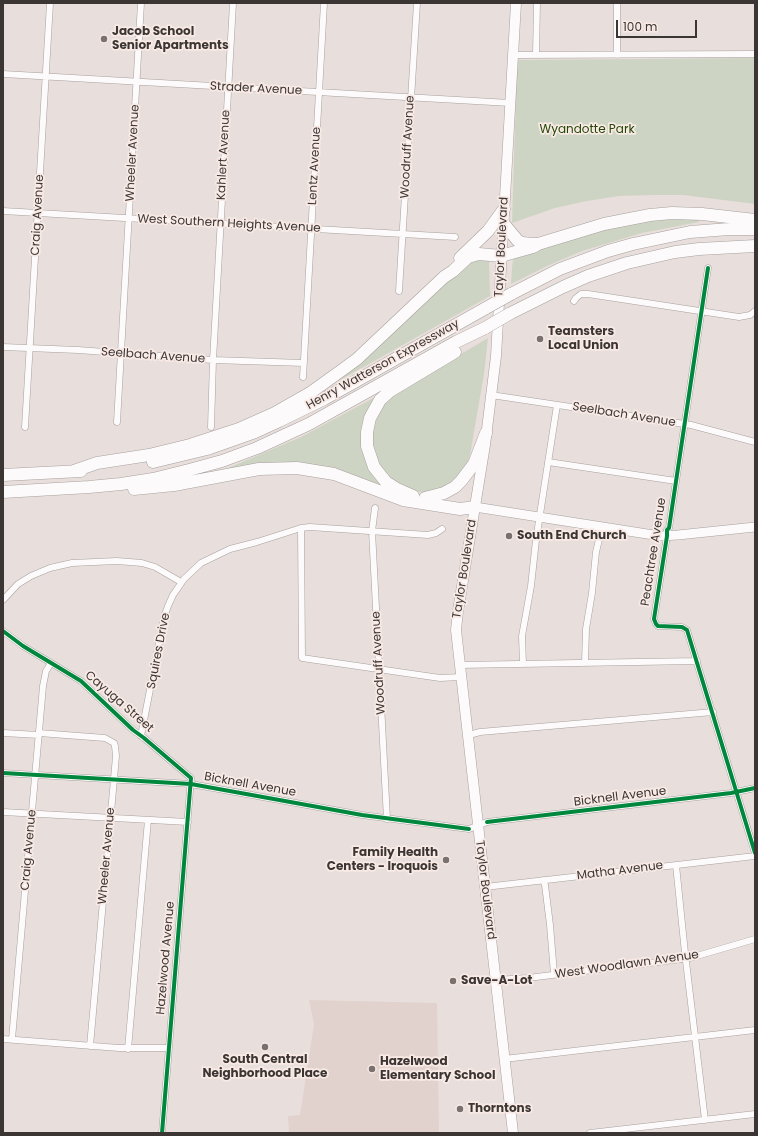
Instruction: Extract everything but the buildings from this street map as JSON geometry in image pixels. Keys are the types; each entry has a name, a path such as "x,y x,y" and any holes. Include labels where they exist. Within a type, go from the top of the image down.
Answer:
{"highway":[{"path":"444,277 450,268 488,231 504,209"},
{"path":"74,471 97,463 149,455 213,438 281,410 326,383 357,359 444,277 468,257 474,255 501,256 604,224 656,215 702,214 755,220"},
{"path":"503,223 518,241 523,243 538,244"},
{"name":"Henry Watterson Expressway","path":"3,475 121,468 173,458 207,449 280,422 324,399 511,294 567,266 608,251 633,244 690,232 755,229"},
{"name":"Henry Watterson Expressway","path":"3,492 89,487 153,479 222,461 257,448 309,424 456,342 563,287 588,276 675,252 755,246"},
{"path":"475,507 406,494 397,489 380,475 372,462 367,446 367,432 370,418 380,400 390,391 482,336 485,328"},
{"path":"425,498 444,493 454,487 463,478 474,464 486,433"},
{"path":"89,487 120,490 156,487 259,469 297,468 334,474 403,500 460,509 475,507"}],"main road":[{"name":"Taylor Boulevard","path":"513,1133 469,735 459,665 456,623 492,395 497,344 516,3"}],"street":[{"name":"Craig Avenue","path":"25,427 50,3"},
{"name":"Wheeler Avenue","path":"117,422 141,3"},
{"name":"Kahlert Avenue","path":"212,427 213,360 233,3"},
{"name":"Lentz Avenue","path":"302,377 312,229 318,92 324,3"},
{"name":"Woodruff Avenue","path":"399,291 417,3"},
{"path":"536,55 537,3"},
{"path":"617,3 617,55"},
{"path":"513,55 755,54"},
{"name":"Strader Avenue","path":"3,74 510,103"},
{"name":"West Southern Heights Avenue","path":"3,211 455,237"},
{"name":"Peachtree Avenue","path":"708,268 669,528 667,530 655,622 660,626 685,628 688,630 755,853"},
{"path":"574,301 581,294 588,294 701,312 738,316 750,315 755,311"},
{"name":"Seelbach Avenue","path":"3,347 121,353 213,360 304,363"},
{"name":"Seelbach Avenue","path":"492,395 684,424 755,442"},
{"path":"524,664 522,636 531,586 557,405"},
{"path":"548,462 676,481"},
{"path":"475,507 660,536 755,527"},
{"name":"Woodruff Avenue","path":"375,508 372,531 387,819"},
{"name":"Squires Drive","path":"141,736 164,617 173,595 181,582 196,567 215,555 230,549 301,528 310,527 428,535 436,533 442,529"},
{"path":"585,663 586,629 592,593 596,552 602,527"},
{"path":"301,528 302,658 440,678 461,677"},
{"path":"3,600 18,584 31,576 50,568 72,563 117,561 142,563 155,567 181,582"},
{"name":"Cayuga Street","path":"3,631 23,646 81,681 133,730 187,774 191,778 191,784"},
{"path":"459,665 697,661"},
{"name":"Craig Avenue","path":"12,1039 45,675 51,663"},
{"path":"469,735 480,732 713,712"},
{"path":"3,733 39,734"},
{"name":"Wheeler Avenue","path":"39,734 104,738 111,741 115,746 116,756 111,818 90,1046"},
{"name":"Bicknell Avenue","path":"3,773 191,784 325,809 469,830 487,822 737,793 755,788"},
{"name":"Hazelwood Avenue","path":"162,1133 191,784"},
{"path":"3,812 188,822"},
{"path":"128,1049 148,820"},
{"name":"Matha Avenue","path":"485,887 755,856"},
{"path":"676,865 705,1120"},
{"path":"543,880 545,884 550,924 554,974"},
{"name":"West Woodlawn Avenue","path":"496,980 686,958 755,939"},
{"path":"504,1059 755,1030"},
{"path":"3,1039 128,1049 169,1048"},
{"path":"590,1133 755,1114"}],"shaded area":[{"name":"Hazelwood Elementary School","path":"309,1000 437,1003 439,1133 289,1133 288,1116 300,1115 314,1024"}],"green space":[{"name":"Wyandotte Park","path":"755,58 755,204 683,195 619,196 555,208 512,223 517,64 519,60"},
{"path":"697,218 699,222 642,233 582,251 511,284 514,255 597,230 638,221"},
{"path":"475,259 489,260 490,296 328,387 465,266"},
{"path":"488,338 484,374 470,455 467,464 462,472 448,486 426,492 418,492 404,488 382,471 372,448 372,427 381,406 393,394"},
{"path":"379,395 365,418 380,484 376,485 343,473 221,471 301,437"}],"cycle path":[{"path":"708,268 654,619 658,626 682,627 687,630 755,853"},
{"path":"3,631 23,646 81,681 133,730 191,778 162,1133"},
{"path":"3,773 191,784 362,815 469,829"},
{"path":"487,822 731,793 755,788"}],"place":[{"name":"Jacob School Senior Apartments","path":"104,39"},
{"name":"Teamsters Local Union","path":"540,339"},
{"name":"South End Church","path":"509,536"},
{"name":"Family Health Centers - Iroquois","path":"446,860"},
{"name":"Save-A-Lot","path":"453,981"},
{"name":"South Central Neighborhood Place","path":"265,1047"},
{"name":"Hazelwood Elementary School","path":"372,1069"},
{"name":"Thorntons","path":"460,1109"}]}
